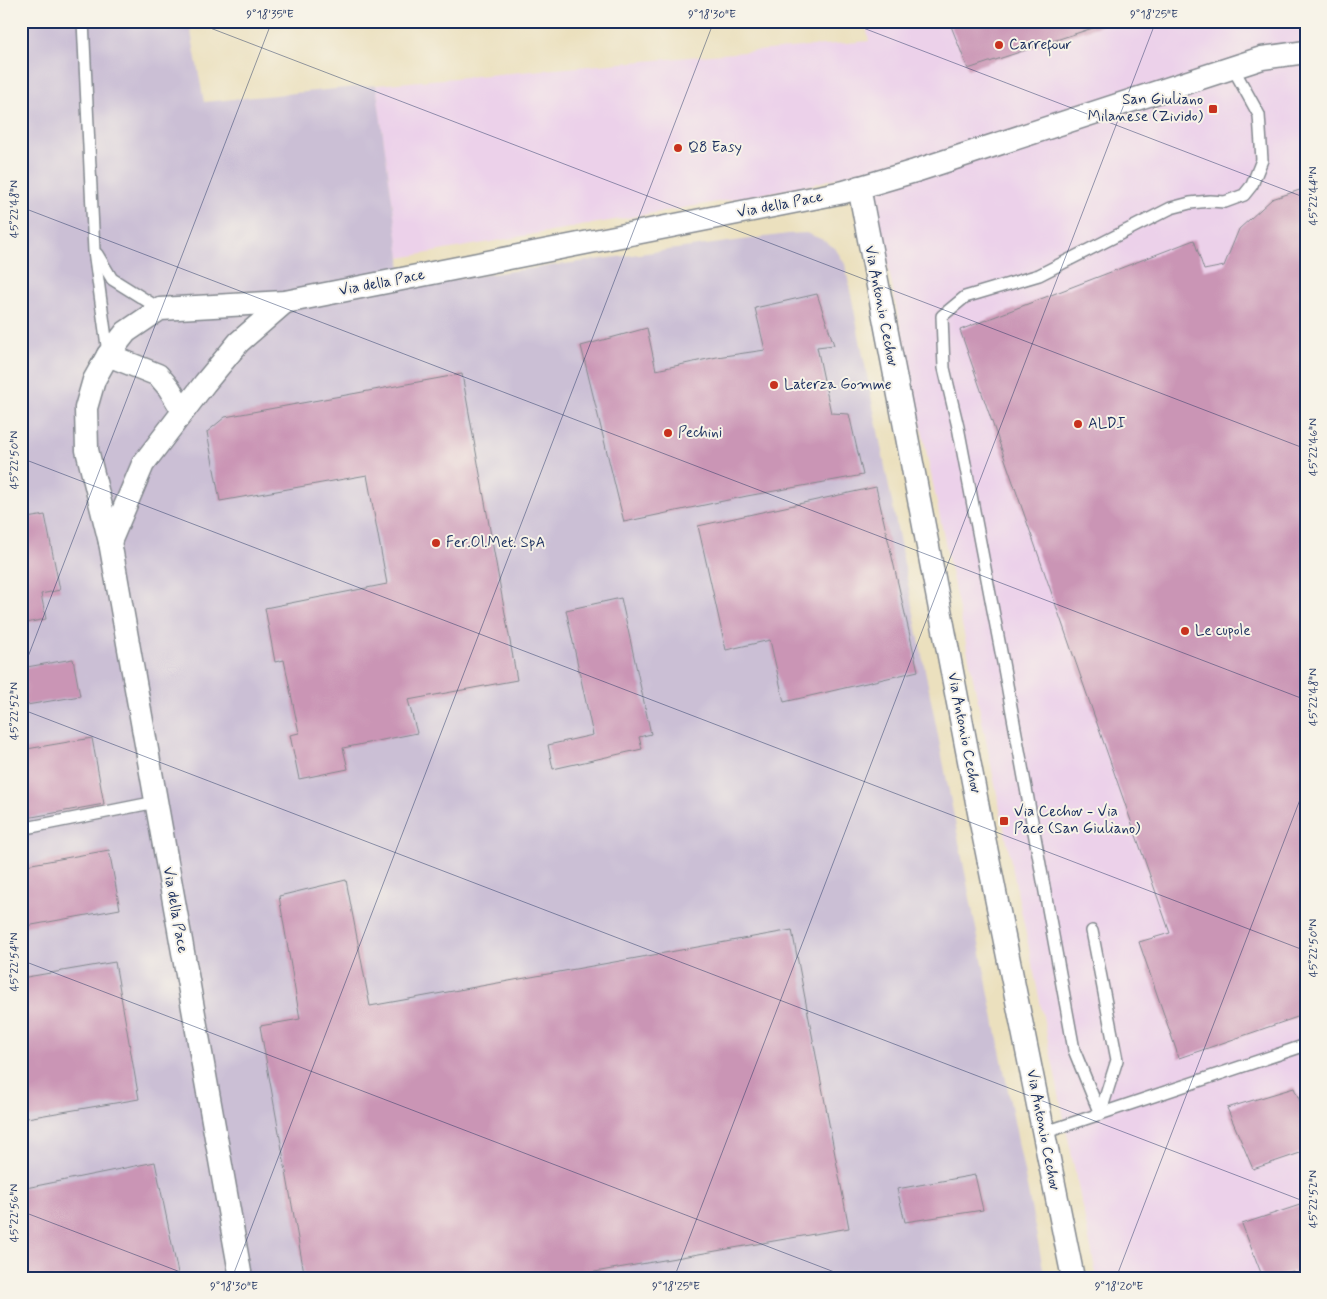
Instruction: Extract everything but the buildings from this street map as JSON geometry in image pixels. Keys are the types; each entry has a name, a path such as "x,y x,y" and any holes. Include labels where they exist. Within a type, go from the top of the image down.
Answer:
{"street":[{"name":"Via della Pace","path":"1262,58 1305,32"},
{"name":"Via della Pace","path":"241,1278 110,542 87,450 86,408 94,380 108,355 126,332 160,309 284,302 826,196 915,170 1262,58 1306,52"},
{"name":"Via Antonio Cechov","path":"859,187 981,823 1073,1278"},
{"path":"110,542 143,464 239,342 284,302"},
{"path":"108,355 158,375 169,388 183,411"}],"lane":[{"path":"83,21 94,251 108,355"},
{"path":"1100,1114 1074,1050 1000,642 958,427 944,368 942,316 965,297 1039,275 1171,208 1190,203 1225,202 1244,195 1252,185 1262,160 1262,141 1259,115 1233,68"},
{"path":"94,251 112,279 160,309"},
{"path":"21,829 156,802"},
{"path":"1092,931 1117,1060 1100,1114"},
{"path":"1043,1133 1306,1045"}],"path":[{"path":"1302,21 1305,32"}],"shaded area":[{"path":"21,21 189,21 204,102 376,85 400,258 401,286 788,234 806,233 821,239 835,248 845,264 1045,1278 21,1278"},
{"path":"865,21 1306,21 1306,1278 1097,1278 868,169 807,186 400,258 376,85 869,41"}],"place":[{"name":"Carrefour","path":"999,45"},
{"name":"San Giuliano Milanese (Zivido)","path":"1213,109"},
{"name":"Q8 Easy","path":"678,148"},
{"name":"Laterza Gomme","path":"774,385"},
{"name":"ALDI","path":"1078,424"},
{"name":"Pechini","path":"668,433"},
{"name":"Fer.Ol.Met. SpA","path":"436,543"},
{"name":"Le cupole","path":"1185,631"},
{"name":"Via Cechov - Via Pace (San Giuliano)","path":"1004,821"}]}
